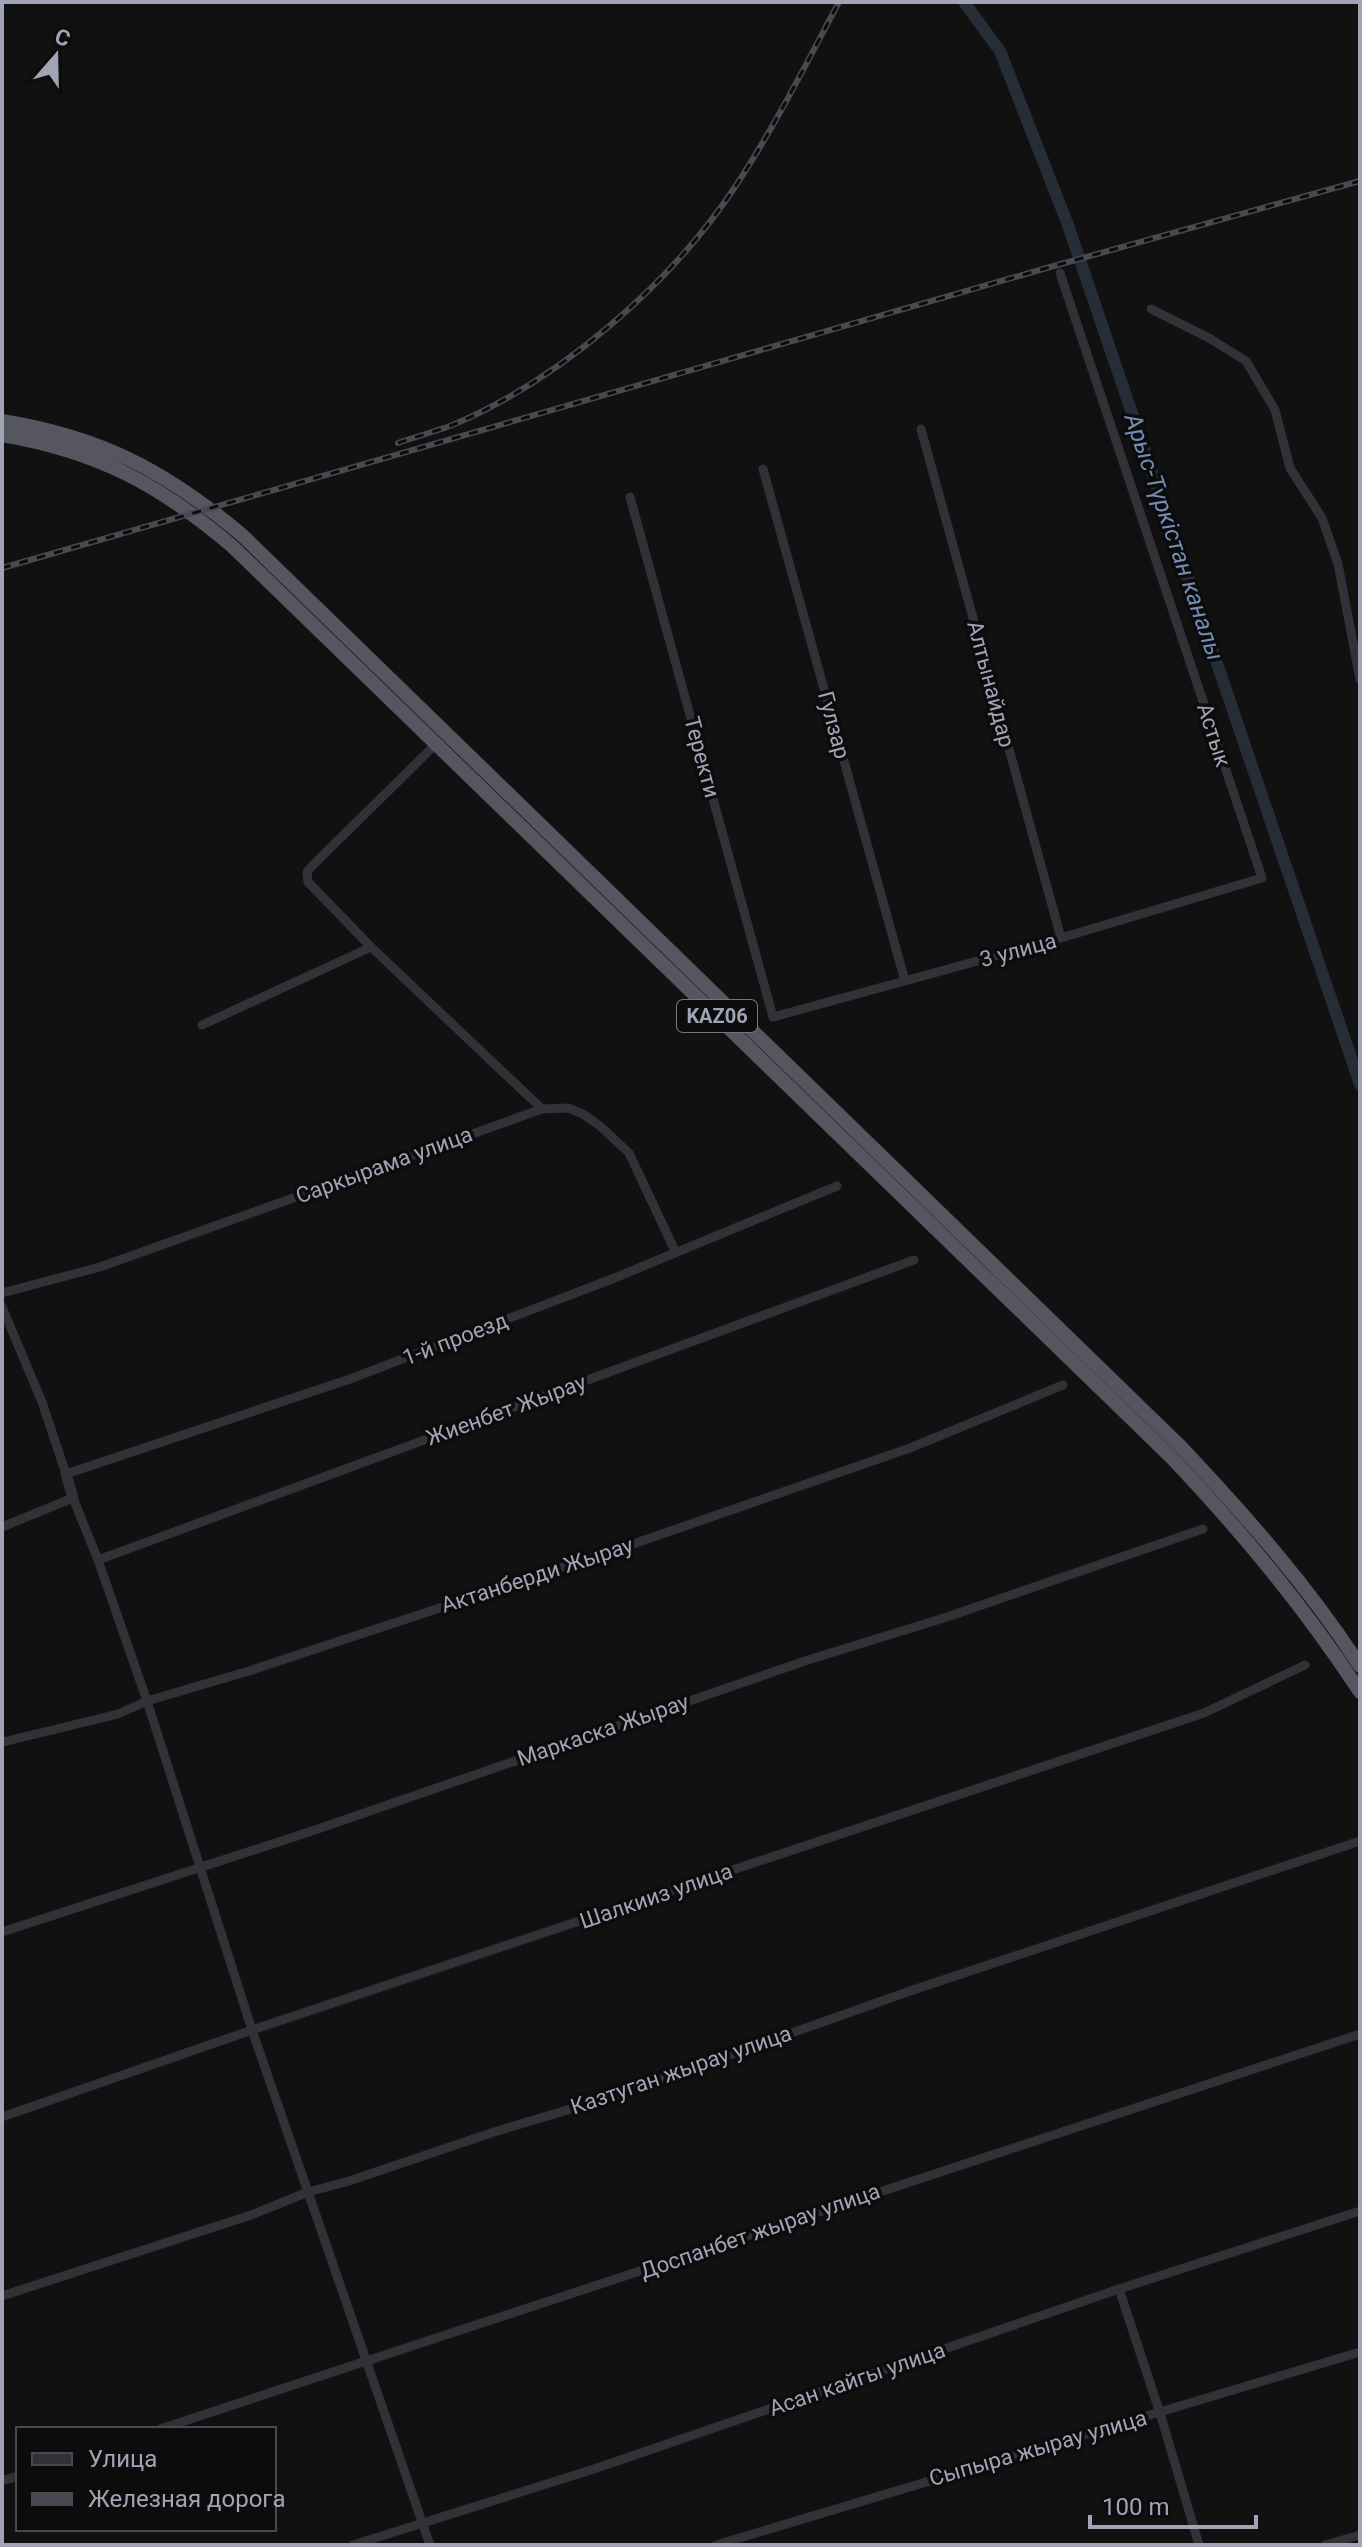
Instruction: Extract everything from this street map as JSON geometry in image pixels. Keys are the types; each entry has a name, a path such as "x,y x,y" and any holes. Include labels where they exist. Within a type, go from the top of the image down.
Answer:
{"highway":[{"name":"KАZ06","path":"2,421 88,441 132,459 200,500 242,535 1181,1447 1247,1517 1300,1582 1360,1666"},
{"name":"KАZ06","path":"2,435 39,441 83,454 126,472 194,513 260,572 1171,1457 1289,1590 1360,1692"}],"street":[{"name":"Астык","path":"1060,273 1262,878"},
{"path":"1151,309 1209,338 1246,361 1275,410 1290,468 1322,518 1338,564 1360,679"},
{"name":"Алтынайдар","path":"921,429 1061,938"},
{"name":"Гулзар","path":"763,469 905,981"},
{"name":"Теректи","path":"630,497 773,1017"},
{"path":"437,743 307,872 308,882 371,947 542,1109 568,1108 583,1114 629,1153 676,1253"},
{"name":"3 улица","path":"773,1017 1061,938 1262,878"},
{"path":"202,1025 371,947"},
{"name":"Саркырама улица","path":"2,1293 100,1267 542,1109"},
{"name":"1-й проезд","path":"66,1474 350,1379 676,1253 837,1186"},
{"name":"Жиенбет Жырау","path":"98,1560 914,1260"},
{"path":"2,1307 4,1321 42,1402 73,1498 147,1701 252,2030 430,2545"},
{"name":"Актанберди Жырау","path":"3,1742 118,1714 147,1701 249,1671 636,1543 910,1448 1063,1385"},
{"path":"2,1527 73,1498"},
{"name":"Маркаска Жырау","path":"2,1932 1203,1529"},
{"name":"Шалкииз улица","path":"2,2117 252,2030 1204,1713 1305,1665"},
{"name":"Казтуган жырау улица","path":"2,2296 251,2215 308,2192 614,2096 910,1991 1360,1841"},
{"name":"Доспанбет жырау улица","path":"166,2427 1360,2034"},
{"name":"Асан кайгы улица","path":"353,2545 665,2445 1119,2289 1360,2211"},
{"path":"1119,2289 1199,2545"},
{"name":"Сыпыра жырау улица","path":"716,2545 1360,2352"},
{"path":"1325,2545 1360,2535"}],"waterway":[{"name":"Арыс-Түркістан каналы","path":"964,2 1000,51 1068,225 1360,1084"}],"railway":[{"path":"398,443 450,426 491,407 531,383 571,356 645,294 709,224 735,187 776,119 839,2"},
{"path":"2,568 1360,181"}]}
